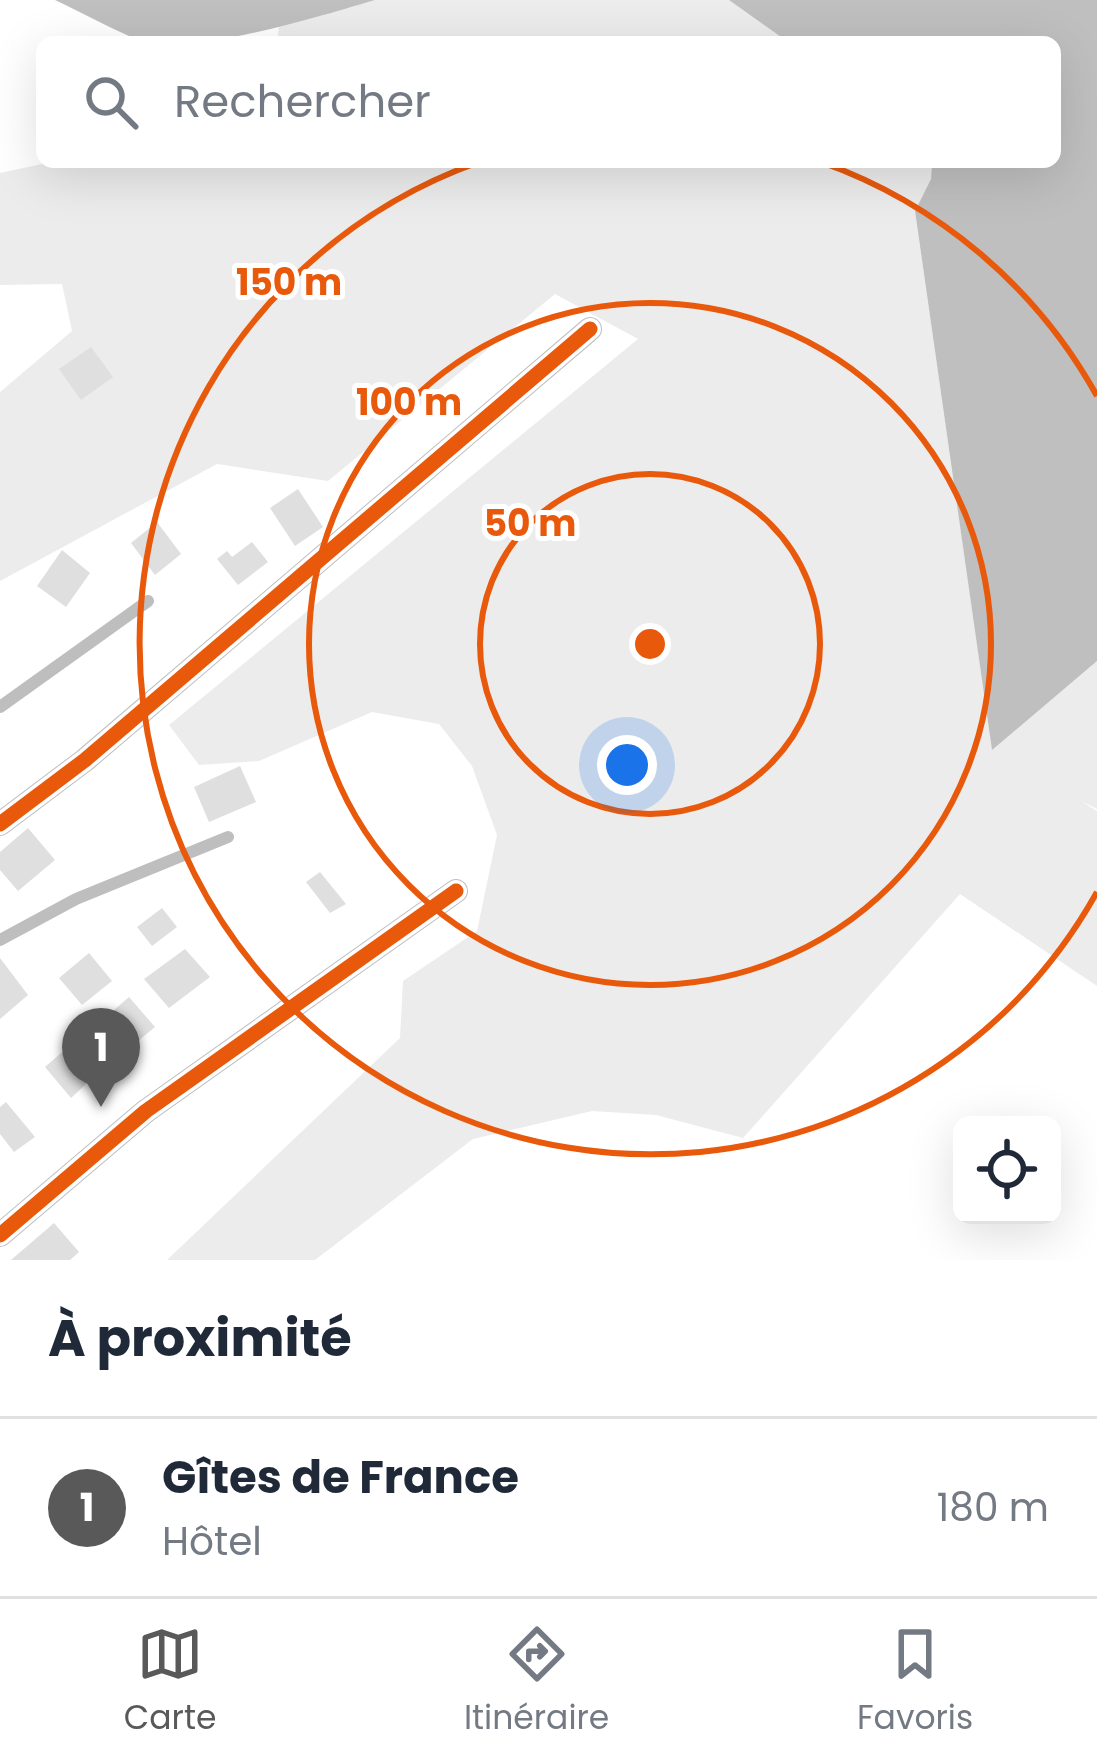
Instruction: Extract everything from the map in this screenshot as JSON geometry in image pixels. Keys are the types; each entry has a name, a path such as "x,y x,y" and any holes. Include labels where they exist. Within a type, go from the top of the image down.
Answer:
{"street":[{"path":"0,824 85,760 590,329"},
{"path":"0,1235 146,1111 457,891"}],"lane":[{"path":"0,707 148,601"},
{"path":"0,940 76,898 228,837"}],"shaded area":[{"path":"55,0 375,0 236,36 128,36"},
{"path":"375,0 729,0 780,36 278,36 279,26"},
{"path":"729,0 1097,0 1097,661 992,750 915,211 932,168 1061,168 1061,36 780,36"},
{"path":"36,165 932,168 915,211 992,749 1097,661 1097,809 1081,801 1097,811 1097,986 960,894 743,1138 656,1115 592,1111 473,1139 315,1260 167,1260 400,1038 403,981 477,931 497,835 472,766 439,724 372,712 259,761 199,765 169,725 638,339 555,294 328,481 217,464 0,581 0,392 72,331 62,284 0,285 0,173"}],"building":[{"path":"91,347 113,377 81,400 59,369"},
{"path":"298,489 323,527 295,546 270,508"},
{"path":"157,522 181,554 155,575 131,543"},
{"path":"252,542 268,562 238,585 217,559 227,551 232,557"},
{"path":"62,550 90,573 66,607 37,586"},
{"path":"240,766 256,802 209,822 194,787"},
{"path":"28,828 55,860 18,891 0,870 0,852"},
{"path":"320,872 346,904 330,913 306,882"},
{"path":"162,908 177,927 152,946 137,927"},
{"path":"185,949 210,977 169,1008 144,979"},
{"path":"89,953 112,981 82,1005 59,978"},
{"path":"0,958 28,995 0,1019"},
{"path":"129,997 155,1027 132,1046 106,1017"},
{"path":"76,1040 101,1070 71,1098 45,1067"},
{"path":"6,1102 35,1137 14,1152 0,1134 0,1107"},
{"path":"54,1223 79,1252 70,1260 11,1260"}],"cycle path":[{"path":"0,824 85,760 590,329"},
{"path":"0,1235 146,1111 456,891"}],"place":[{"name":"Gîtes de France","path":"101,1107"}]}
